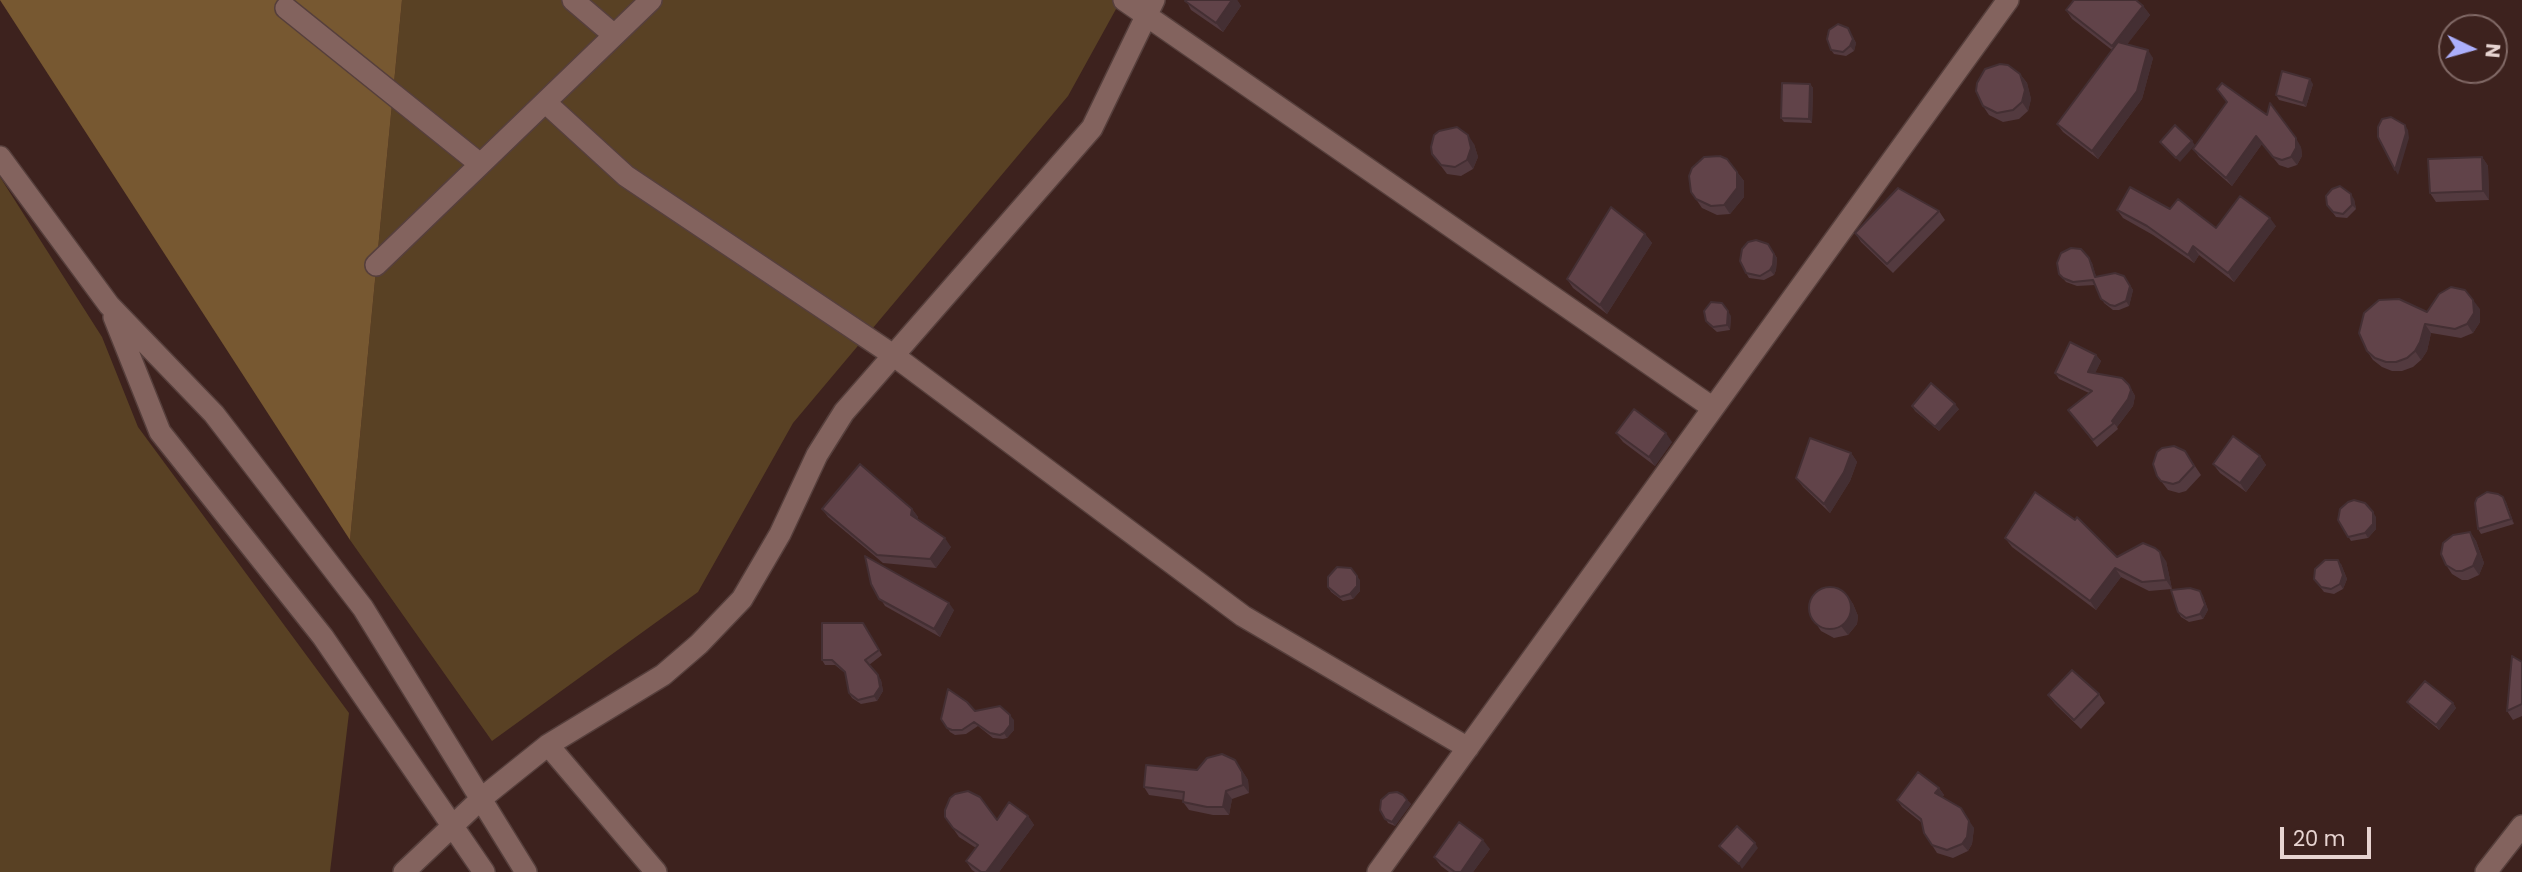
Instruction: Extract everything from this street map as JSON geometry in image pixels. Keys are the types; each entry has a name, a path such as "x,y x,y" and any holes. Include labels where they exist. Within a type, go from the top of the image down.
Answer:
{"street":[{"path":"573,0 614,35"},
{"path":"376,265 651,0"},
{"path":"1124,0 1150,8 1713,408"},
{"path":"1378,872 2008,0"},
{"path":"286,8 480,164"},
{"path":"404,872 482,798 548,745 663,675 699,644 741,599 780,534 817,456 844,411 1092,128 1150,8"},
{"path":"545,102 626,176 893,355 1243,616 1468,748"},
{"path":"0,157 109,305 215,414 363,608 526,872"},
{"path":"109,305 160,432 323,637 484,872"},
{"path":"548,745 656,872"},
{"path":"2486,872 2522,826"}],"shaded area":[{"path":"0,0 402,0 350,540"},
{"path":"402,0 1121,0 1068,96 793,423 698,592 492,741 350,540"},
{"path":"0,177 102,337 138,427 349,713 330,872 0,872"}],"building":[{"path":"1186,0 1232,0 1216,23"},
{"path":"2074,0 2136,0 2143,6 2112,46 2066,10"},
{"path":"1838,24 1848,28 1853,39 1843,52 1831,50 1827,39 1829,30"},
{"path":"2118,42 2148,50 2137,91 2092,151 2057,124"},
{"path":"2000,64 2008,65 2020,74 2025,90 2022,102 2013,110 1997,113 1983,106 1976,91 1977,83 1985,69"},
{"path":"2282,71 2310,79 2303,103 2276,95"},
{"path":"1782,83 1810,84 1809,119 1781,118"},
{"path":"2222,83 2267,115 2270,103 2296,138 2296,148 2291,157 2282,160 2273,157 2256,136 2226,178 2193,149 2227,102 2217,89"},
{"path":"2391,117 2405,125 2406,133 2395,170 2378,137 2378,127 2382,119"},
{"path":"2175,125 2192,141 2176,158 2160,142"},
{"path":"1457,127 1468,135 1471,148 1467,160 1455,167 1441,165 1432,154 1434,135 1439,131"},
{"path":"1720,156 1727,159 1737,172 1737,188 1724,205 1711,206 1696,199 1691,192 1689,176 1692,168 1704,157"},
{"path":"2482,157 2483,191 2430,193 2428,159"},
{"path":"2340,186 2351,194 2352,205 2343,214 2333,212 2327,205 2326,196 2332,189"},
{"path":"2130,187 2170,209 2178,199 2216,228 2240,196 2270,218 2228,273 2193,246 2188,255 2147,226 2117,210"},
{"path":"1898,188 1939,211 1887,264 1855,233"},
{"path":"1611,207 1645,234 1600,305 1567,279"},
{"path":"1756,240 1768,244 1774,254 1770,270 1760,276 1746,273 1740,261 1742,249 1748,242"},
{"path":"2071,248 2081,249 2089,258 2095,277 2115,273 2124,276 2130,286 2126,301 2115,306 2110,305 2101,299 2093,280 2073,282 2063,278 2059,274 2057,263 2061,253"},
{"path":"2451,287 2465,290 2473,300 2474,313 2467,324 2455,329 2425,324 2415,351 2396,362 2375,358 2367,351 2359,333 2364,313 2379,300 2399,299 2427,312 2439,294"},
{"path":"1711,302 1722,303 1728,311 1727,325 1713,327 1706,321 1704,311"},
{"path":"2070,342 2096,355 2088,372 2122,378 2131,390 2128,399 2112,421 2114,423 2093,440 2068,410 2092,391 2055,373"},
{"path":"1931,383 1955,404 1935,427 1912,406"},
{"path":"1634,409 1666,433 1649,457 1616,433"},
{"path":"2233,436 2260,456 2240,483 2213,464"},
{"path":"1810,438 1851,453 1844,472 1824,504 1796,478"},
{"path":"2174,446 2185,451 2194,466 2179,482 2173,484 2161,481 2153,464 2157,452 2162,448"},
{"path":"860,464 912,509 911,515 945,538 930,559 877,555 822,509"},
{"path":"2035,492 2075,520 2077,517 2117,557 2143,543 2155,548 2160,552 2166,580 2142,582 2115,568 2090,601 2005,538"},
{"path":"2487,492 2503,497 2511,519 2478,529 2475,503 2477,498"},
{"path":"2354,500 2365,503 2373,512 2373,524 2365,533 2348,537 2338,520 2340,509"},
{"path":"2470,532 2478,554 2473,566 2456,571 2446,565 2441,554 2443,543 2453,535"},
{"path":"865,556 949,603 934,629 879,599 871,584"},
{"path":"2325,560 2338,560 2343,575 2340,584 2331,589 2321,587 2314,579 2315,569"},
{"path":"1337,567 1351,568 1357,576 1357,586 1350,594 1340,597 1328,587 1328,577"},
{"path":"1830,587 1845,593 1851,608 1845,623 1830,629 1815,623 1809,608 1815,593"},
{"path":"2190,588 2200,591 2205,605 2200,614 2186,618 2178,612 2171,590"},
{"path":"822,623 863,623 879,650 865,660 878,675 880,687 874,696 858,700 849,693 845,672 832,660 822,660"},
{"path":"2512,656 2522,662 2522,704 2507,711"},
{"path":"2072,670 2099,694 2074,720 2048,695"},
{"path":"2425,681 2453,703 2436,725 2407,702"},
{"path":"948,689 975,711 1000,706 1010,715 1010,725 1000,735 990,733 974,722 962,730 947,728 941,719"},
{"path":"1222,754 1235,760 1242,772 1243,785 1226,791 1223,807 1183,802 1184,792 1144,787 1146,765 1197,770 1207,758"},
{"path":"1918,772 1939,788 1935,793 1961,808 1969,821 1967,837 1962,844 1947,850 1932,845 1924,833 1921,819 1897,800"},
{"path":"968,791 980,797 997,820 1009,802 1028,816 986,872 981,872 966,861 978,845 953,828 945,817 950,798"},
{"path":"1397,792 1407,800 1392,822 1385,819 1380,810 1381,800 1389,793"},
{"path":"1459,822 1483,840 1461,872 1455,872 1434,857"},
{"path":"1737,826 1755,843 1739,864 1719,846"}]}
